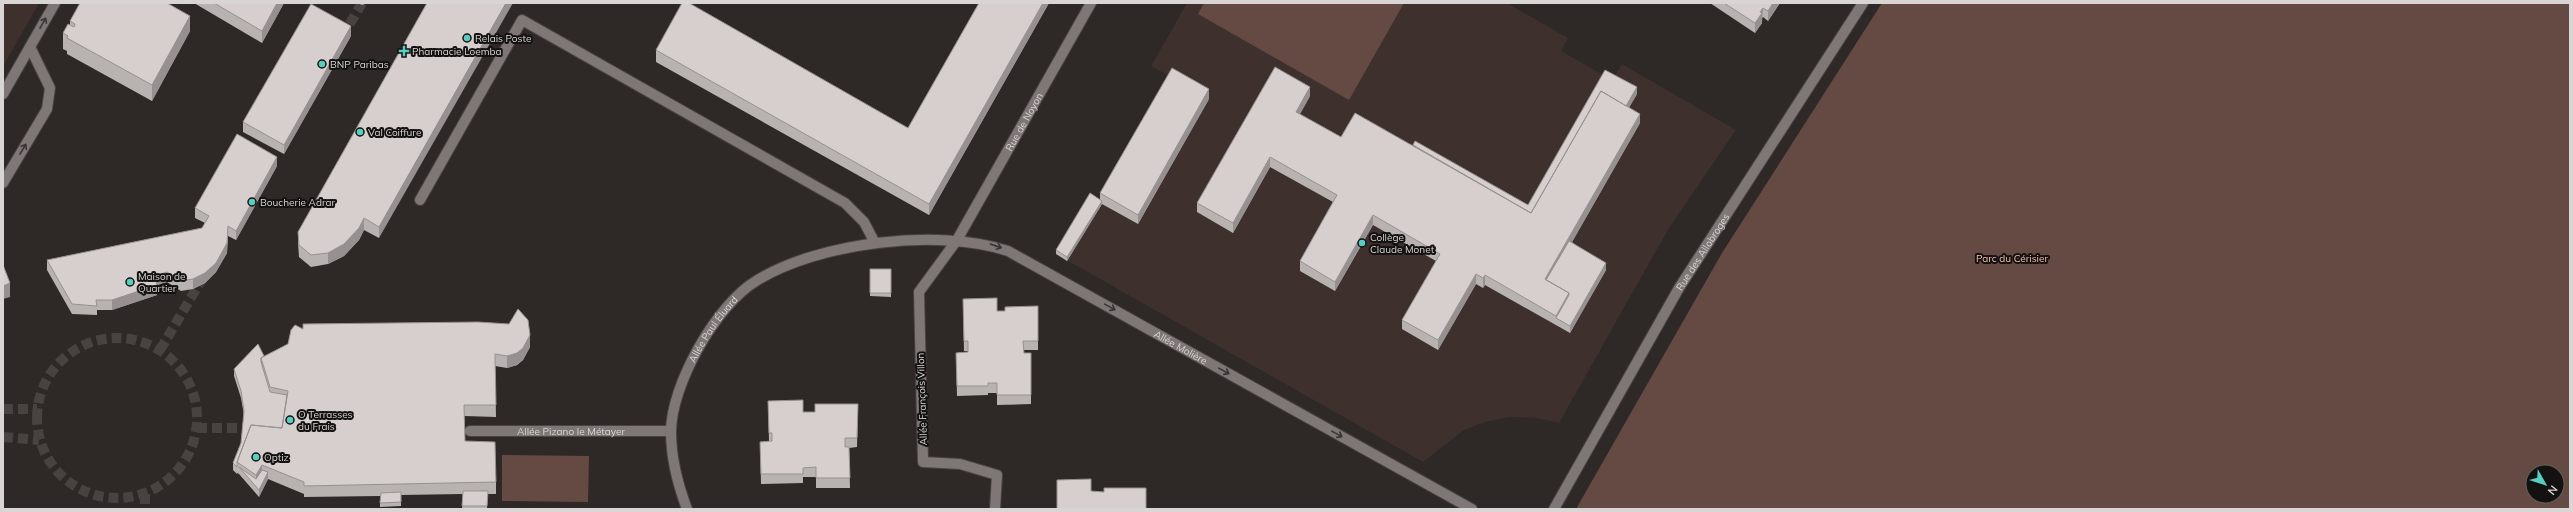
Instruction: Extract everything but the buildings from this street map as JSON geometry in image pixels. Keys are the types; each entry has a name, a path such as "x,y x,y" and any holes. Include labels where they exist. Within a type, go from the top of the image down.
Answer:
{"street":[{"path":"3,94 55,3"},
{"name":"Rue de Noyon","path":"957,240 1091,3"},
{"name":"Rue des Allobroges","path":"1554,509 1679,288 1862,3"},
{"path":"420,200 522,20 845,203 864,222 875,243"},
{"path":"3,183 47,109 50,88 30,47"},
{"name":"Allée Molière","path":"875,243 957,240 987,243 1008,250 1472,509"},
{"name":"Allée François Villon","path":"957,240 918,292 924,462 960,464 997,474 996,509"},
{"name":"Allée Paul Éluard","path":"687,509 675,468 671,431 690,362 721,316 755,281 789,263 831,251 875,243"},
{"name":"Allée Pizano le Métayer","path":"470,431 671,431"}],"shaded area":[{"path":"3,3 39,3 3,67"},
{"name":"Collège Claude Monet","path":"1187,3 1507,3 1568,38 1561,51 1612,80 1622,64 1736,130 1669,228 1559,423 1537,418 1509,417 1485,422 1464,430 1423,462 1056,254 1081,212 1100,203 1171,77 1151,66"}],"green space":[{"path":"1204,3 1404,3 1349,100 1198,14"},
{"name":"Parc du Cérisier","path":"1882,3 2570,3 2570,509 1576,509 1722,253"},
{"path":"502,455 589,456 588,502 502,501"}],"tunnel":[{"path":"342,37 362,3"},
{"path":"160,350 205,274"},
{"path":"117,338 148,344 168,356 179,367 191,387 197,418 191,449 179,469 168,480 148,492 117,498 86,492 66,480 55,469 43,449 37,418 43,387 55,367 66,356 86,344 117,338"},
{"path":"3,409 37,409"},
{"path":"197,428 255,428"},
{"path":"3,437 39,440"},
{"path":"145,494 145,509"}],"place":[{"name":"Relais Poste","path":"467,38"},
{"name":"Pharmacie Loemba","path":"404,51"},
{"name":"BNP Paribas","path":"322,64"},
{"name":"Val Coiffure","path":"360,132"},
{"name":"Boucherie Adrar","path":"252,202"},
{"name":"Collège Claude Monet","path":"1362,243"},
{"name":"Maison de Quartier","path":"130,282"},
{"name":"O Terrasses du Frais","path":"290,420"},
{"name":"Optiz","path":"256,457"}]}
